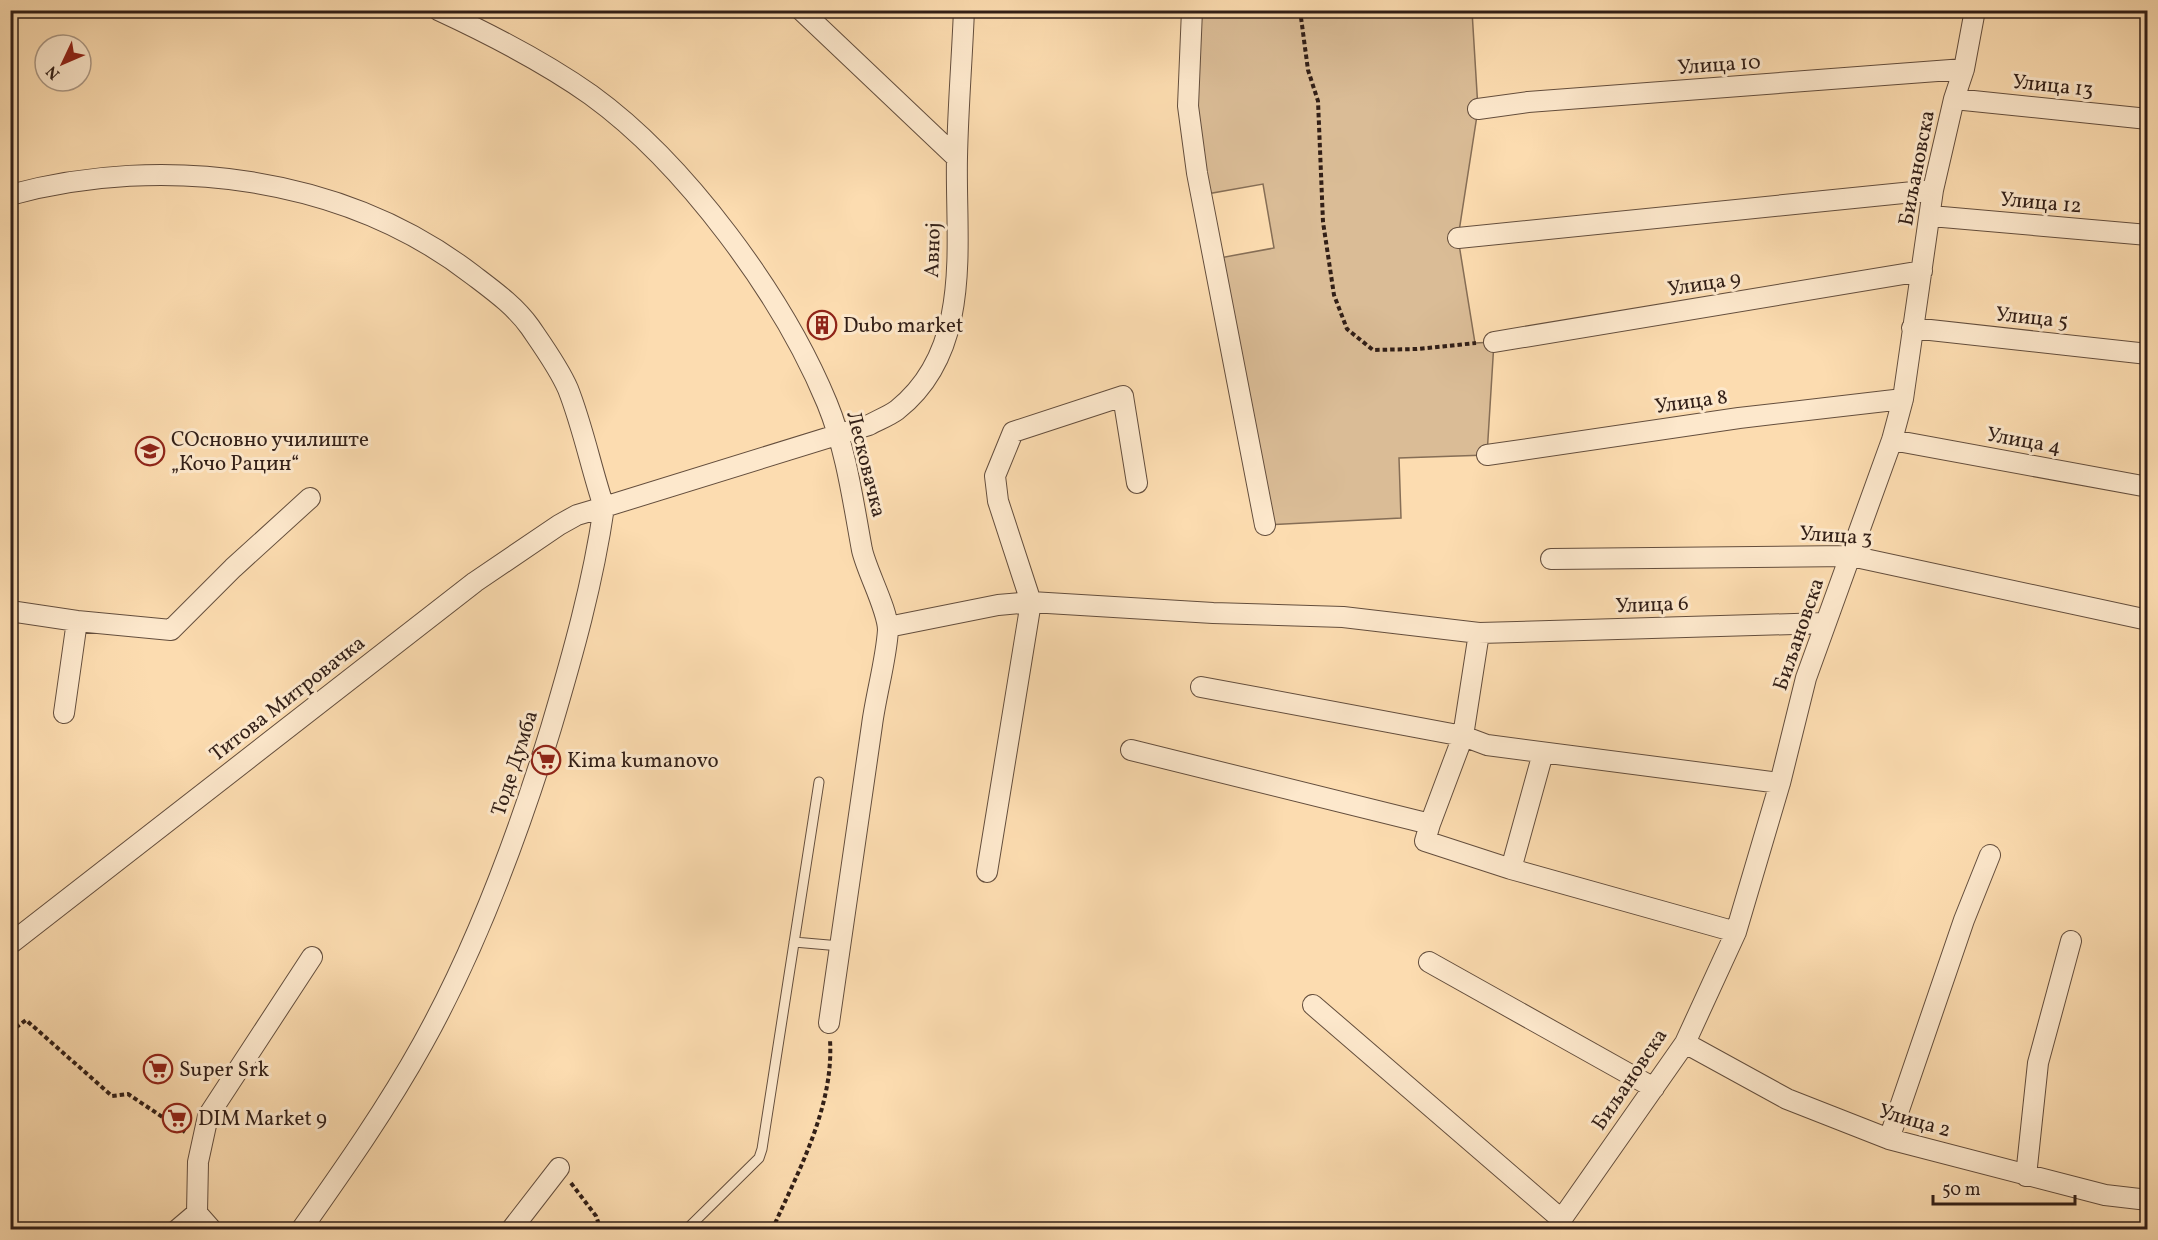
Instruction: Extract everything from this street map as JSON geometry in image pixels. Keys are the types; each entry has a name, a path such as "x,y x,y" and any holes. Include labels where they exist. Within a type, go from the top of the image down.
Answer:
{"street":[{"name":"Лесковачка","path":"438,10 496,36 546,65 592,96 637,132 669,165 731,239 766,290 827,402 838,436 863,554 888,627 875,698 829,1023"},
{"path":"801,10 957,158"},
{"name":"Авној","path":"838,436 896,411 922,385 938,359 952,322 958,256 957,158 964,10"},
{"path":"1192,10 1188,106 1197,173 1264,525"},
{"name":"Биљановска","path":"1558,1224 1684,1043 1736,932 1780,783 1806,678 1892,440 1903,399 1933,190 1954,99 1964,69 1975,10"},
{"name":"Улица 10","path":"1478,109 1528,102 1964,69"},
{"name":"Улица 13","path":"1954,99 2148,119"},
{"path":"10,195 36,188 108,178 176,174 238,180 291,191 352,208 405,230 460,265 507,302 529,325 567,387 604,507 838,436"},
{"path":"1458,238 1933,190"},
{"name":"Улица 12","path":"1931,216 2148,235"},
{"name":"Улица 9","path":"1494,342 1922,272"},
{"name":"Улица 5","path":"1912,328 2148,354"},
{"path":"987,872 1031,602 998,501 995,476 1013,432 1123,396 1137,483"},
{"name":"Улица 8","path":"1487,455 1739,418 1903,399"},
{"name":"Улица 4","path":"1892,440 2148,488"},
{"path":"10,611 77,621 171,630 232,568 310,498"},
{"name":"Титова Митровачка","path":"10,944 475,582 559,525 577,515 604,507"},
{"name":"Тоде Думба","path":"301,1230 369,1132 423,1043 451,987 510,851 538,770 584,616 604,507"},
{"name":"Улица 3","path":"1551,559 1851,556 2148,620"},
{"name":"Улица 6","path":"888,627 998,605 1031,602 1235,614 1343,617 1479,633 1826,623"},
{"path":"63,713 77,621"},
{"path":"1479,633 1463,736 1425,841 1511,869 1736,932"},
{"path":"1201,687 1463,736 1487,744 1780,783"},
{"path":"1131,750 1430,824"},
{"path":"1511,869 1543,753"},
{"path":"1889,1139 1964,920 1990,855"},
{"path":"2026,1176 2038,1063 2071,941"},
{"path":"212,1230 197,1213 198,1162 208,1116 312,957"},
{"path":"1429,962 1654,1088"},
{"path":"1313,1005 1558,1224"},
{"name":"Улица 2","path":"1684,1043 1787,1099 1889,1139 2105,1195 2148,1200"},
{"path":"512,1230 559,1168"},
{"path":"177,1230 197,1213"}],"lane":[{"path":"686,1230 759,1158 819,782"},
{"path":"794,942 840,945"}],"path":[{"path":"1300,10 1308,70 1318,101 1323,222 1334,295 1347,329 1373,350 1417,349 1494,342"},
{"path":"10,1032 26,1020 112,1096 128,1094 201,1143"},
{"path":"772,1230 805,1156 820,1113 831,1066 829,1023"},
{"path":"559,1168 596,1216 601,1230"}],"shaded area":[{"path":"1193,11 1472,11 1478,109 1458,238 1475,343 1494,342 1487,455 1399,458 1401,518 1265,525 1214,259 1274,248 1263,184 1201,195"}],"place":[{"name":"Dubo market","path":"822,325"},
{"name":"СОсновно училиште „Кочо Рацин“","path":"150,451"},
{"name":"Kima kumanovo","path":"546,760"},
{"name":"Super Srk","path":"158,1069"},
{"name":"DIM Market 9","path":"177,1118"}]}
